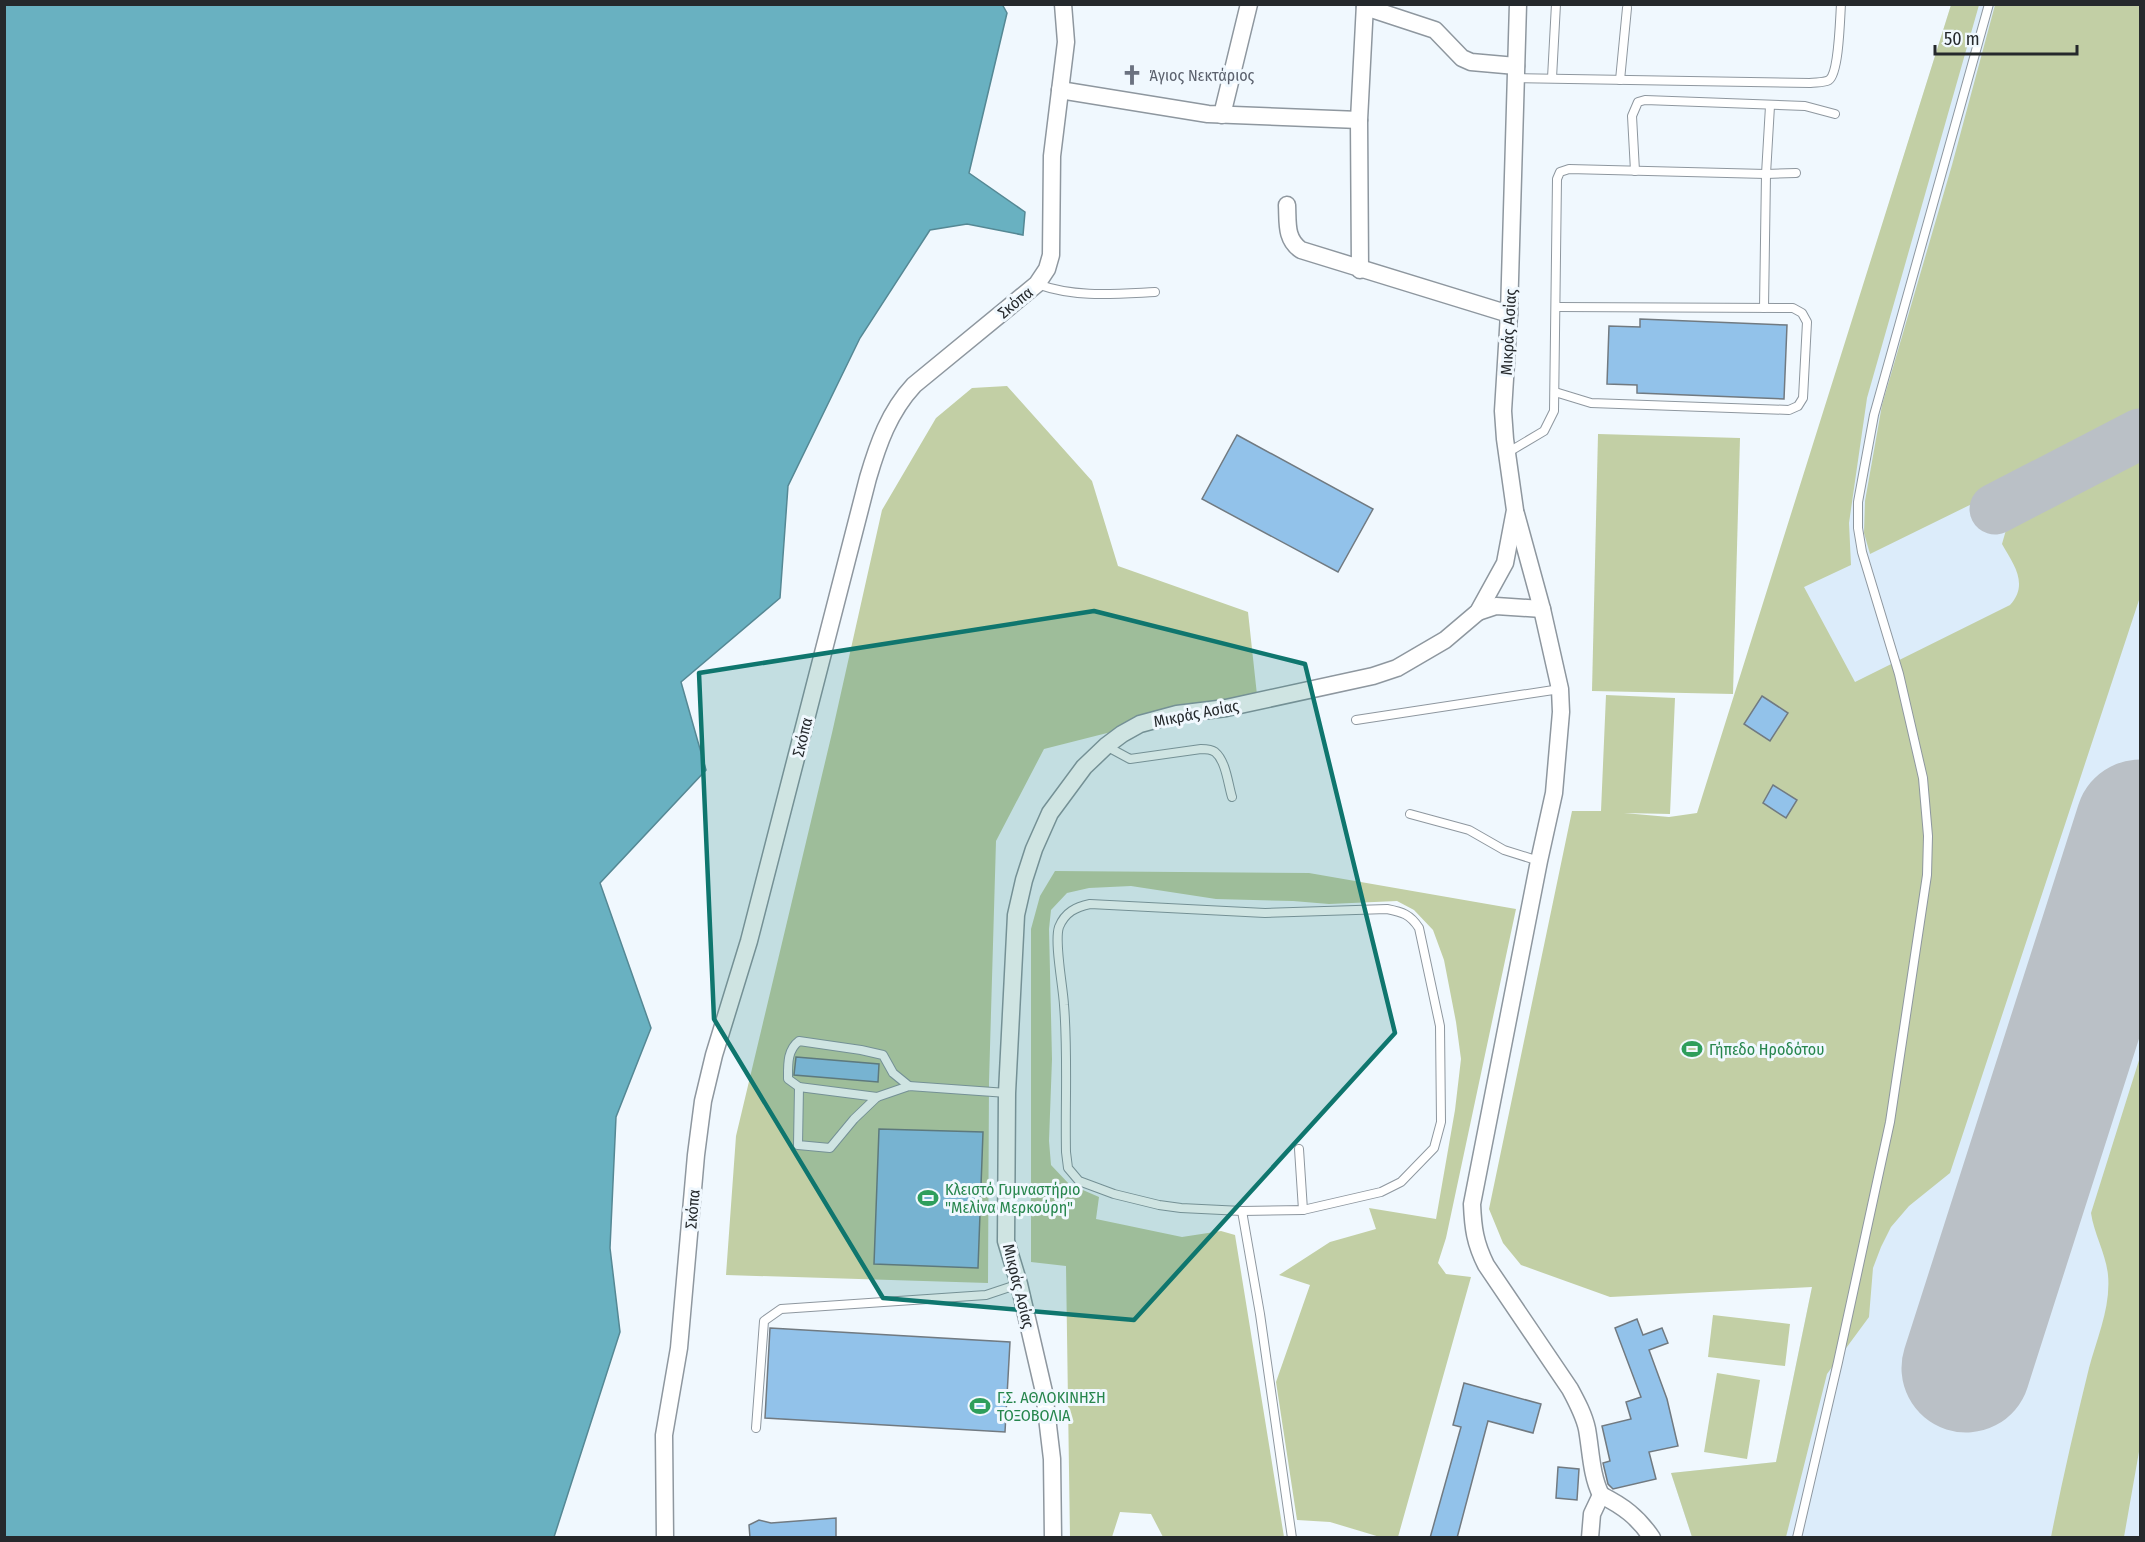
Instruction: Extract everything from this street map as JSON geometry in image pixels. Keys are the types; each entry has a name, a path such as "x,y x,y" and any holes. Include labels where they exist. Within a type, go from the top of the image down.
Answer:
{"street":[{"name":"Σκόπα","path":"665,1538 664,1435 680,1348 696,1155 703,1101 714,1055 749,941 868,478 885,428 903,396 924,375 1037,284 1047,269 1051,255 1052,156 1066,42 1063,4"},
{"path":"1222,115 1249,4"},
{"name":"Μικράς Ασίας","path":"1053,1538 1052,1459 1044,1392 1019,1284 1006,1241 1007,1093 1016,915 1024,880 1034,849 1050,813 1084,767 1106,746 1140,724 1359,680 1397,668 1445,640 1478,612 1504,563 1515,510 1503,411 1509,314 1518,4"},
{"path":"1360,270 1359,120 1365,6 1435,30 1462,58 1471,62 1516,72"},
{"path":"1060,90 1189,112 1359,120"},
{"path":"1287,205 1288,234 1293,245 1301,250 1509,314"},
{"path":"1515,510 1542,609 1560,689 1561,712 1554,793 1472,1204 1473,1227 1477,1247 1486,1265 1579,1405 1586,1426 1595,1483 1601,1495 1623,1506 1646,1528 1652,1538"},
{"path":"1478,612 1496,606 1542,609"},
{"path":"1590,1538 1592,1514 1601,1495"}],"lane":[{"path":"1552,78 1556,4"},
{"path":"1516,72 1552,78 1620,80 1828,81 1833,76 1836,61 1841,4"},
{"path":"1797,1538 1890,1122 1927,875 1929,836 1923,778 1899,674 1862,552 1858,528 1858,502 1874,415 1989,4"},
{"path":"1620,80 1627,8"},
{"path":"1635,171 1632,116 1638,102 1645,100 1805,106 1835,114"},
{"path":"1764,308 1766,174 1770,106"},
{"path":"1507,453 1544,431 1554,411 1557,179 1560,172 1569,169 1796,173"},
{"path":"1037,284 1074,294 1155,292"},
{"path":"1555,392 1591,403 1789,410 1798,406 1803,398 1807,322 1802,313 1793,308 1557,307"},
{"path":"1356,720 1560,689"},
{"path":"1106,746 1130,759 1201,749 1215,752 1222,763 1232,797"},
{"path":"1410,814 1470,830 1504,850 1539,861"},
{"path":"1090,904 1265,913 1387,909 1403,912 1412,918 1419,928 1440,1026 1441,1122 1434,1148 1412,1173 1401,1182 1381,1192 1303,1210 1242,1211 1159,1205 1114,1194 1079,1181 1068,1168 1065,1006 1058,928 1066,915 1077,906 1090,904"},
{"path":"909,1086 893,1073 883,1055 861,1050 799,1041 793,1046 789,1059 788,1079 799,1087 876,1097 909,1086 1007,1093"},
{"path":"799,1087 798,1145 831,1148 854,1119 876,1097"},
{"path":"1299,1149 1303,1210"},
{"path":"1242,1211 1260,1314 1292,1538"},
{"path":"756,1428 764,1321 782,1309 986,1295 1019,1284"}],"highlighted area":[{"path":"1094,611 1305,664 1395,1033 1134,1320 883,1298 714,1019 699,673"}],"shaded area":[{"path":"1951,5 2140,5 2140,1537 1692,1537 1671,1473 1776,1462 1812,1287 1711,774"}],"green space":[{"path":"1951,5 1979,5 1867,398 1849,523 1851,565 1804,587 1855,682 2010,605 2016,597 2019,582 2015,567 2002,544 2006,530 2021,515 2140,456 2140,597 1950,1173 1909,1206 1891,1227 1881,1247 1873,1268 1869,1317 1827,1374 1786,1537 1692,1537 1671,1473 1776,1462 1812,1287 1610,1297 1521,1265 1503,1243 1489,1209 1572,811 1601,811 1606,695 1675,698 1670,814 1624,813 1669,817 1697,813"},
{"path":"1995,5 2140,5 2140,415 2037,472 1870,554 1864,533 1865,501 1882,405 1952,165"},
{"path":"1007,386 1092,481 1118,566 1248,612 1257,695 1044,749 996,841 989,1082 988,1283 726,1275 736,1136 832,733 882,510 936,418 972,388"},
{"path":"1598,434 1740,438 1733,694 1592,691"},
{"path":"1055,871 1309,873 1516,909 1446,1238 1438,1263 1446,1274 1471,1277 1398,1537 1380,1537 1330,1522 1297,1520 1276,1382 1310,1285 1279,1275 1330,1242 1376,1229 1369,1208 1436,1219 1455,1110 1461,1059 1444,960 1433,930 1414,910 1397,901 1329,904 1216,899 1131,886 1089,888 1067,893 1051,910 1049,929 1052,1059 1049,1141 1051,1165 1069,1184 1099,1197 1096,1219 1182,1237 1221,1231 1235,1235 1284,1537 1163,1537 1151,1514 1120,1512 1112,1537 1070,1537 1066,1266 1031,1262 1031,929 1040,896"},
{"path":"2140,1057 2140,1446 2124,1537 2051,1537 2107,1299 2107,1267 2091,1213"},
{"path":"1713,1315 1790,1324 1785,1366 1708,1357"},
{"path":"1717,1373 1760,1380 1747,1459 1704,1452"}],"water":[{"path":"5,4 1002,4 1007,13 969,173 1025,212 1023,235 967,224 930,230 860,338 788,486 780,598 681,682 706,770 600,883 651,1028 616,1117 610,1248 620,1332 554,1537 5,1537"}],"building":[{"path":"1640,319 1787,325 1784,399 1637,393 1637,385 1607,384 1609,326 1640,327"},
{"path":"1237,435 1373,509 1338,572 1202,499"},
{"path":"1762,696 1788,713 1770,741 1744,724"},
{"path":"1773,785 1797,800 1786,818 1763,803"},
{"path":"796,1057 879,1064 878,1082 794,1075"},
{"name":"Κλειστό Γυμναστήριο \"Μελίνα Μερκούρη\"","path":"879,1129 983,1132 978,1268 874,1264"},
{"path":"1637,1319 1643,1335 1662,1328 1668,1343 1649,1350 1667,1399 1678,1446 1649,1452 1656,1479 1613,1489 1608,1484 1603,1463 1610,1461 1602,1426 1631,1419 1626,1402 1641,1397 1615,1328"},
{"path":"770,1328 1010,1342 1005,1432 765,1418"},
{"path":"1464,1383 1541,1404 1533,1433 1488,1421 1457,1538 1430,1538 1461,1427 1453,1425"},
{"path":"1558,1467 1579,1469 1577,1500 1556,1498"},
{"path":"836,1518 836,1538 750,1538 749,1525 759,1520 771,1523"}],"taxiway":[{"path":"1995,509 2140,434"}],"runway":[{"path":"1966,1368 2140,824"}],"place":[{"name":"Άγιος Νεκτάριος","path":"1132,75"},
{"name":"Γήπεδο Ηροδότου","path":"1692,1049"},
{"name":"Κλειστό Γυμναστήριο \"Μελίνα Μερκούρη\"","path":"928,1198"},
{"name":"Γ.Σ. ΑΘΛΟΚΙΝΗΣΗ ΤΟΞΟΒΟΛΙΑ","path":"980,1406"}]}
